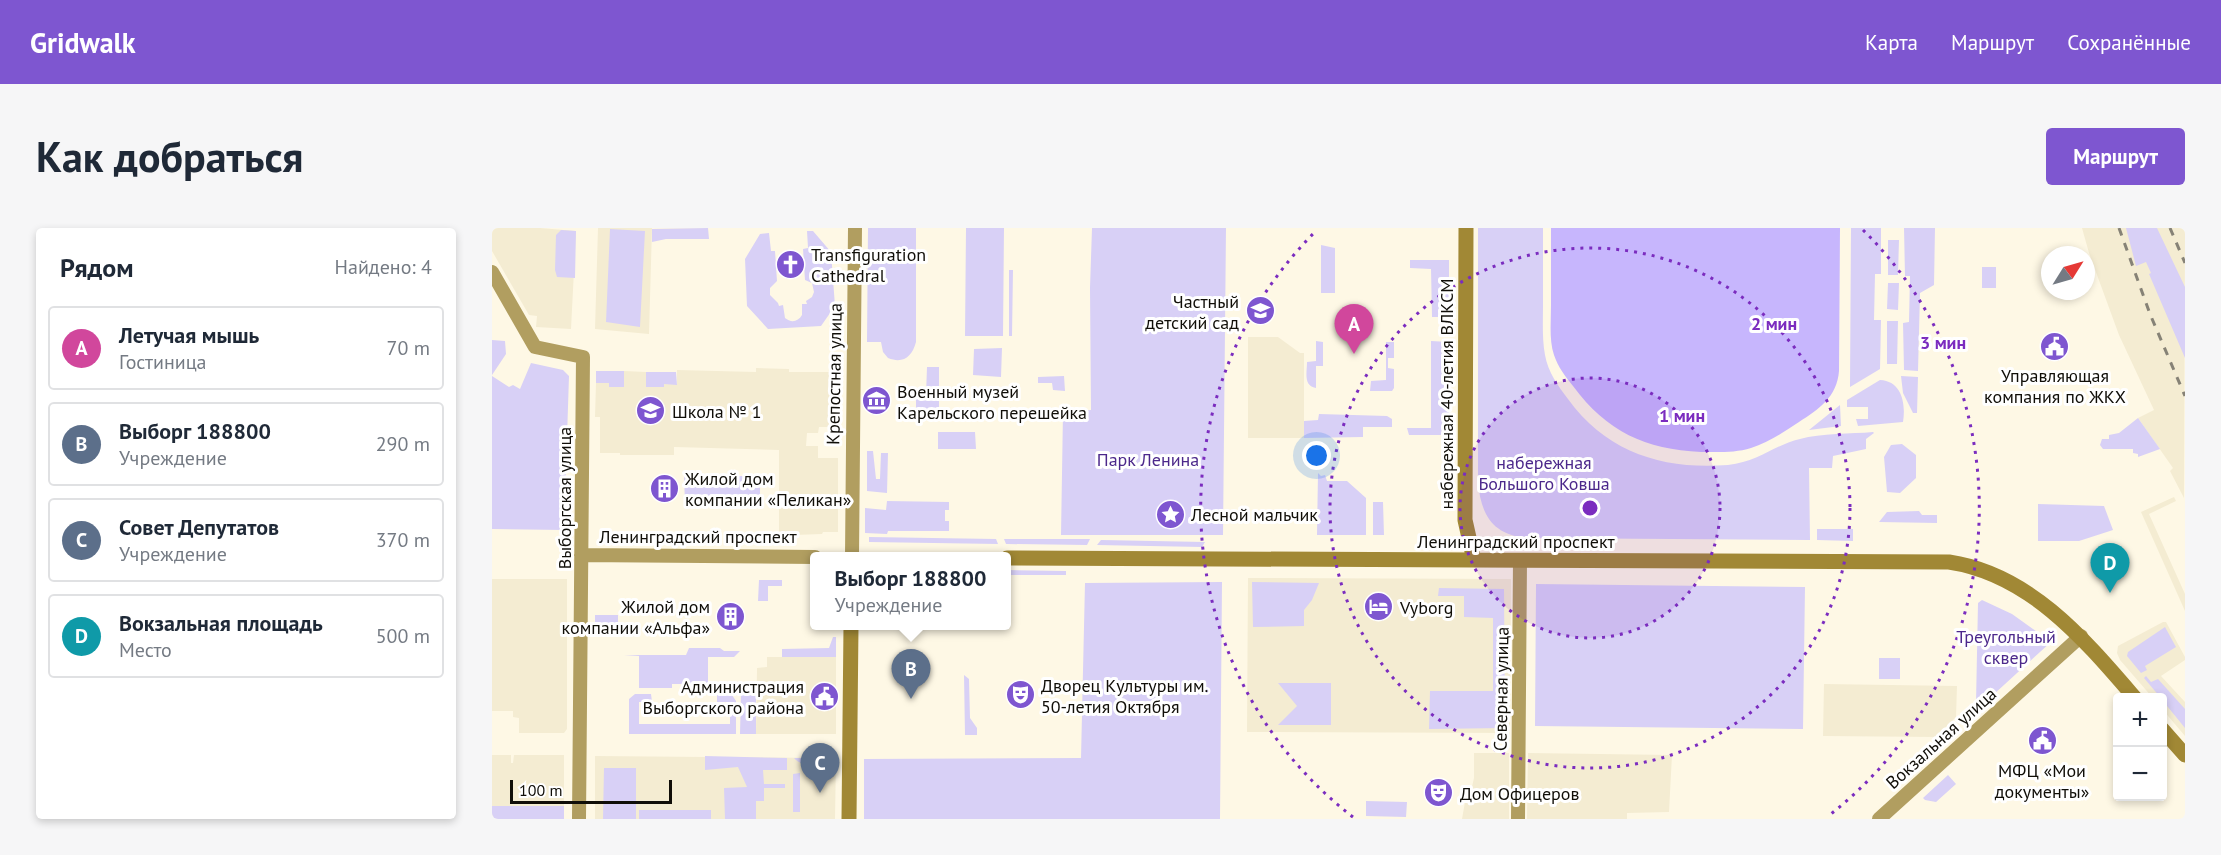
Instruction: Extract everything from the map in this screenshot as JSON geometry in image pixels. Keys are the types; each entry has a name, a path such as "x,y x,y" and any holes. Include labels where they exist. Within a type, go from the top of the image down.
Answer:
{"main road":[{"name":"набережная 40-летия ВЛКСМ","path":"1466,228 1465,520 1474,560"},
{"name":"Ленинградский проспект","path":"1011,558 1949,562 1990,573 2020,588 2080,636 2131,693"},
{"path":"849,819 851,630"},
{"path":"2167,734 2185,754"}],"street":[{"name":"Крепостная улица","path":"852,552 855,228"},
{"name":"Выборгская улица","path":"492,272 535,347 583,357 579,819"},
{"name":"Ленинградский проспект","path":"581,555 810,557"},
{"name":"Северная улица","path":"1518,819 1520,560"},
{"name":"Вокзальная улица","path":"1878,819 2080,636"}],"shaded area":[{"path":"492,228 576,231 571,329 536,327 537,316 529,315 492,251"},
{"path":"598,228 652,228 649,334 595,329"},
{"path":"1551,228 1840,228 1839,371 1838,380 1831,395 1813,412 1782,433 1745,450 1701,452 1681,450 1662,447 1629,435 1599,415 1586,402 1565,375 1554,355 1551,343"},
{"path":"2082,228 2185,228 2184,498 2170,471 2173,468 2138,418 2154,410 2119,335 2095,269 2095,246 2087,246"},
{"path":"1248,337 1278,337 1300,353 1304,353 1304,438 1248,438"},
{"path":"756,368 789,369 789,372 839,372 839,427 819,427 818,433 807,433 806,446 818,446 818,458 838,458 838,532 794,535 794,532 779,532 779,450 674,447 674,455 600,453 600,417 595,417 596,383 609,383 609,386 624,387 624,371 646,372 647,387 664,387 664,384 677,384 677,370 756,372"},
{"path":"2174,497 2176,501 2149,514 2185,594 2185,611 2141,512"},
{"path":"1248,578 1511,579 1510,733 1247,732"},
{"path":"492,579 567,579 567,729 564,733 519,733 519,718 513,717 513,711 492,711"},
{"path":"2166,622 2185,660 2161,676 2185,702 2185,736 2167,715 2167,693 2149,693 2120,660 2117,653 2118,646"},
{"name":"Администрация Выборгского района","path":"767,657 836,657 836,734 756,734 757,668 767,667"},
{"path":"1824,684 1957,686 1956,717 1936,737 1823,736"},
{"path":"1474,753 1509,753 1509,819 1462,819 1465,802 1474,778"},
{"path":"1528,753 1672,755 1669,812 1627,813 1627,819 1527,819"},
{"path":"492,755 511,755 511,763 513,763 514,755 564,755 564,806 492,806"},
{"path":"595,756 836,758 835,819 595,819"}],"green space":[{"path":"708,228 709,239 666,239 652,242 652,229"},
{"path":"868,228 916,228 916,342 912,352 902,360 888,358 883,352 881,342 867,342"},
{"path":"966,228 1004,228 1003,336 965,336"},
{"name":"Парк Ленина","path":"1092,228 1226,228 1223,535 1061,535 1063,412 1091,410"},
{"name":"набережная Большого Ковша","path":"1478,228 1543,228 1543,337 1548,367 1583,418 1600,433 1619,445 1660,461 1704,466 1728,465 1748,461 1808,437 1873,432 1866,439 1866,449 1833,456 1832,468 1809,468 1810,540 1526,538 1505,532 1490,521 1482,504 1478,482"},
{"path":"1851,228 1881,228 1881,274 1875,274 1874,320 1881,320 1880,369 1850,387"},
{"path":"1904,228 1935,228 1934,285 1920,293 1918,371 1904,370 1903,323 1909,322 1910,276 1905,276"},
{"path":"2126,228 2157,228 2185,287 2185,358 2146,262 2136,266"},
{"path":"610,229 645,231 640,327 606,322"},
{"path":"561,230 576,231 575,278 557,277 555,270 556,235"},
{"path":"807,231 813,231 831,252 835,306 821,326 768,329 747,306 745,259 760,234 769,233 771,251 775,251 777,281 770,288 770,295 779,306 783,305 785,318 794,321 802,315 802,304 807,304 806,301 812,297 814,292 812,283 805,280 803,249 808,248"},
{"path":"1888,240 1899,240 1898,275 1888,275"},
{"path":"1321,245 1335,248 1335,293 1321,293"},
{"path":"1410,260 1449,260 1449,317 1432,317 1431,269 1410,268"},
{"path":"1982,267 1996,267 1996,288 1982,288"},
{"path":"1009,270 1013,270 1012,336 1009,336"},
{"path":"1888,283 1899,283 1898,310 1887,309"},
{"path":"1887,321 1898,321 1897,364 1887,364"},
{"path":"492,340 505,341 506,354 492,375"},
{"path":"1316,341 1323,342 1323,366 1316,366 1316,388 1307,382 1306,374 1307,362 1316,361"},
{"path":"1431,341 1449,342 1449,435 1409,435 1407,428 1431,428"},
{"path":"1386,342 1394,342 1394,358 1388,358 1388,368 1394,369 1394,388 1392,391 1370,391 1371,381 1386,380"},
{"path":"1002,348 1001,377 973,375 974,349"},
{"path":"531,363 563,370 569,376 564,530 492,529 492,376 509,387 513,385 520,389"},
{"path":"927,367 939,367 939,413 916,413 916,395 926,395"},
{"path":"596,371 624,371 624,387 609,387 609,383 596,383"},
{"path":"646,372 676,372 677,385 664,384 664,387 646,387"},
{"path":"1064,376 1065,391 1053,390 1052,383 1038,383 1038,377"},
{"path":"1901,376 1918,377 1917,413 1913,413 1903,393"},
{"path":"1880,380 1893,384 1898,389 1903,401 1903,422 1858,426 1856,419 1868,419 1868,407 1847,407 1847,400"},
{"path":"1840,405 1841,426 1809,430"},
{"path":"1319,414 1387,416 1392,419 1392,427 1363,427 1363,437 1304,438 1304,421 1318,420"},
{"path":"2138,418 2160,449 2138,457 2138,454 2133,453 2133,449 2103,449 2100,445 2102,439 2109,439 2109,435 2119,433"},
{"path":"938,432 975,432 976,449 938,449"},
{"path":"1902,444 1916,455 1916,478 1900,493 1887,492 1884,457 1891,445"},
{"path":"867,451 873,451 876,479 880,479 881,453 888,453 887,493 867,491"},
{"path":"1318,473 1321,476 1325,475 1327,481 1347,481 1366,498 1366,535 1317,535"},
{"path":"684,476 760,476 760,504 685,503"},
{"path":"887,501 949,502 949,510 945,510 945,521 949,521 949,531 865,533 865,508 886,510"},
{"path":"1373,502 1383,502 1384,535 1373,535"},
{"path":"2038,504 2104,506 2113,530 2079,541 2038,541"},
{"path":"1919,511 1922,515 1937,515 1937,523 1879,522 1887,512"},
{"path":"1817,529 1853,529 1853,541 1817,540"},
{"path":"869,537 996,539 998,544 869,542"},
{"path":"1004,539 1090,539 1087,545 1006,544"},
{"path":"1101,540 1205,542 1202,547 1097,545"},
{"path":"1011,570 1066,571 1066,575 1011,575"},
{"path":"759,580 782,580 782,586 768,586 768,601 758,601"},
{"path":"1222,582 1220,819 864,819 864,759 1081,758 1085,583"},
{"path":"1252,582 1319,583 1312,600 1304,610 1304,626 1253,627"},
{"path":"1536,584 1805,587 1803,729 1535,726"},
{"path":"1439,588 1504,589 1505,728 1429,729 1430,691 1493,691 1493,618 1464,617 1464,596 1438,596"},
{"name":"Треугольный сквер","path":"1982,600 2012,614 2051,642 1981,706 1976,703 1978,603"},
{"path":"595,615 618,615 618,627 595,627"},
{"path":"2165,627 2176,647 2145,666 2147,670 2141,673 2127,656 2128,652"},
{"path":"833,637 836,637 836,657 782,657 782,649 829,648"},
{"path":"689,648 720,648 724,651 740,651 734,657 708,657 708,684 672,684 672,688 639,688 639,656 624,655 686,655"},
{"path":"1879,658 1900,658 1900,679 1879,679"},
{"path":"964,675 969,679 970,718 977,728 977,735 965,735"},
{"path":"2146,676 2151,682 2158,679 2185,709 2185,728 2167,706 2167,693 2157,693 2144,678"},
{"path":"1278,683 1331,683 1331,725 1278,725 1297,706"},
{"path":"741,691 756,691 756,734 740,734"},
{"path":"635,694 651,694 652,702 639,702 639,724 730,724 730,702 717,702 717,694 732,695 736,701 736,734 629,734 629,699"},
{"path":"705,756 787,758 787,770 763,770 764,784 785,784 785,788 764,788 764,801 756,801 756,819 725,819 724,788 747,787 738,767 705,770"},
{"path":"794,758 836,758 836,764 808,765"},
{"path":"604,768 636,768 636,819 603,819"},
{"path":"800,773 800,812 793,812 793,774"},
{"path":"1948,775 1956,784 1936,802 1923,798"},
{"path":"1366,801 1407,802 1406,817 1366,816"},
{"path":"492,806 564,806 564,819 492,819"},
{"path":"639,810 711,810 711,819 639,819"}],"railway":[{"path":"2119,228 2150,314 2185,396"},
{"path":"2170,228 2185,263"}],"place":[{"name":"Transfiguration Cathedral","path":"790,264"},
{"name":"Частный детский сад","path":"1260,311"},
{"name":"Управляющая компания по ЖКХ","path":"2055,346"},
{"name":"Летучая мышь","path":"1354,354"},
{"name":"Военный музей Карельского перешейка","path":"876,401"},
{"name":"Школа № 1","path":"651,411"},
{"name":"Жилой дом компании «Пеликан»","path":"664,488"},
{"name":"Лесной мальчик","path":"1170,514"},
{"name":"Вокзальная площадь","path":"2110,593"},
{"name":"Vyborg","path":"1379,607"},
{"name":"Жилой дом компании «Альфа»","path":"731,616"},
{"name":"Дворец Культуры им. 50-летия Октября","path":"1020,695"},
{"name":"Администрация Выборгского района","path":"825,696"},
{"name":"Выборг 188800","path":"911,699"},
{"name":"МФЦ «Мои документы»","path":"2042,741"},
{"name":"Совет Депутатов","path":"820,793"},
{"name":"Дом Офицеров","path":"1439,793"}]}
